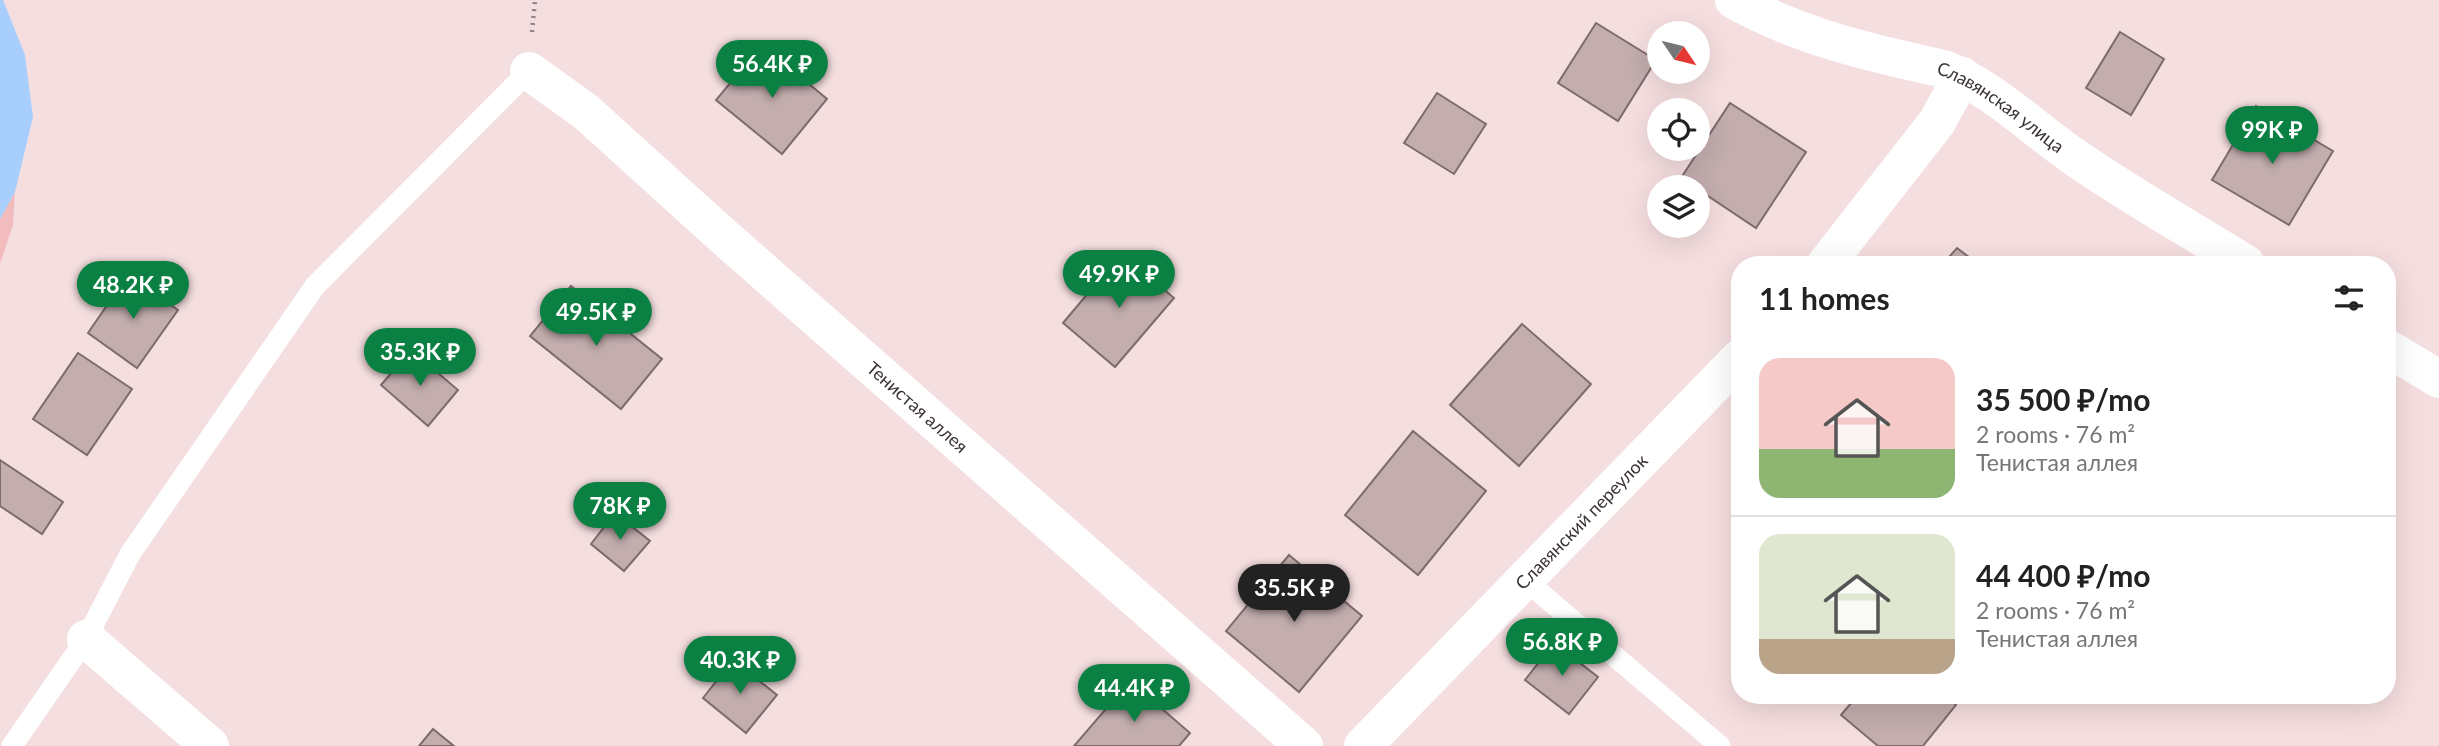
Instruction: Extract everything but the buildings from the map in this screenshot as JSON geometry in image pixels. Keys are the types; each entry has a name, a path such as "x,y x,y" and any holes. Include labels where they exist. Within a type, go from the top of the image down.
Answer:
{"street":[{"name":"Славянская улица","path":"1734,0 1760,15 1826,41 1944,69 1962,76 2074,156 2233,256"},
{"name":"Тенистая аллея","path":"529,71 586,112 723,236 1304,746"},
{"path":"1832,256 1937,122 1962,76"},
{"path":"2396,353 2439,379"},
{"name":"Славянский переулок","path":"1363,746 1731,367"},
{"path":"86,639 209,746"}],"lane":[{"path":"12,746 86,639 130,554 315,286 529,71"},
{"path":"1524,579 1720,746"}],"shaded area":[{"path":"15,192 13,225 0,264 0,219"}],"water":[{"path":"0,0 3,0 25,55 33,117 15,192 0,219"}]}
